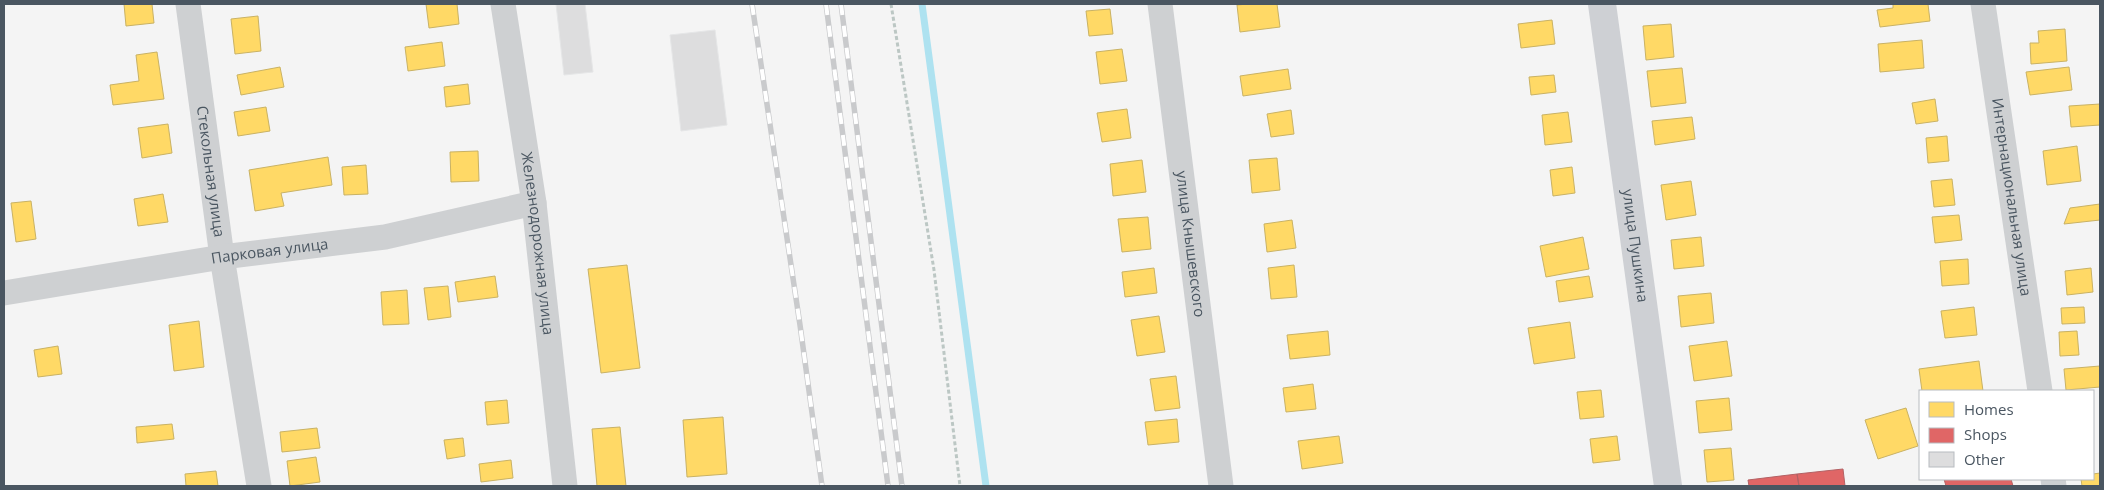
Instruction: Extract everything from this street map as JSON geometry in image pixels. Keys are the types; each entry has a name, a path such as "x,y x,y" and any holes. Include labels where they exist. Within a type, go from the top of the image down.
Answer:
{"main road":[{"name":"улица Пушкина","path":"1602,4 1668,486"}],"street":[{"name":"Стекольная улица","path":"188,4 222,258 259,486"},
{"name":"Железнодорожная улица","path":"503,4 534,203 565,486"},
{"name":"улица Кнышевского","path":"1160,4 1222,486"},
{"name":"Интернациональная улица","path":"1983,4 2040,390"},
{"name":"Парковая улица","path":"4,293 222,258 385,237 534,203"}],"path":[{"path":"891,4 934,270 960,486"}],"building: Homes":[{"path":"124,4 152,4 154,23 126,26"},
{"path":"426,4 457,4 459,24 429,28"},
{"path":"1277,4 1280,27 1240,32 1237,5"},
{"path":"1893,4 1928,4 1930,21 1880,27 1877,10 1893,8"},
{"path":"1110,9 1113,34 1089,36 1086,11"},
{"path":"258,16 261,51 235,54 231,19"},
{"path":"1552,20 1555,44 1521,48 1518,24"},
{"path":"1671,24 1674,57 1646,60 1643,26"},
{"path":"2065,29 2067,61 2031,64 2030,43 2039,43 2038,31"},
{"path":"1922,40 1924,68 1880,72 1878,44"},
{"path":"442,42 445,66 408,71 405,47"},
{"path":"1122,49 1127,81 1100,84 1096,52"},
{"path":"157,52 164,99 113,105 110,85 139,81 136,55"},
{"path":"280,67 284,87 241,95 237,75"},
{"path":"2069,67 2072,90 2030,95 2026,72"},
{"path":"1682,68 1686,103 1651,107 1647,71"},
{"path":"1288,69 1291,89 1243,96 1240,76"},
{"path":"1554,75 1556,92 1531,95 1529,77"},
{"path":"468,84 470,104 446,107 444,87"},
{"path":"1935,99 1938,121 1916,124 1912,103"},
{"path":"2100,104 2100,125 2071,127 2069,106"},
{"path":"266,107 270,131 238,136 234,112"},
{"path":"1127,109 1131,138 1102,142 1097,113"},
{"path":"1291,110 1294,134 1271,137 1267,114"},
{"path":"1568,112 1572,142 1545,145 1542,115"},
{"path":"1692,117 1695,139 1655,145 1652,121"},
{"path":"168,124 172,153 142,158 138,128"},
{"path":"1947,136 1949,161 1928,163 1926,138"},
{"path":"2077,146 2081,181 2047,185 2043,151"},
{"path":"478,151 479,181 451,182 450,152"},
{"path":"328,157 332,185 281,193 284,206 255,211 249,170"},
{"path":"1277,158 1280,190 1252,193 1249,160"},
{"path":"1142,160 1146,192 1113,196 1110,164"},
{"path":"366,165 368,194 344,195 342,167"},
{"path":"1572,167 1575,193 1553,196 1550,170"},
{"path":"1952,179 1955,205 1934,207 1931,181"},
{"path":"1691,181 1696,215 1666,220 1661,185"},
{"path":"163,194 168,222 138,226 134,199"},
{"path":"31,201 36,239 16,242 11,203"},
{"path":"2100,204 2100,220 2064,224 2070,208"},
{"path":"1959,215 1962,240 1935,243 1932,217"},
{"path":"1148,217 1151,249 1122,252 1118,219"},
{"path":"1292,220 1296,248 1267,252 1264,224"},
{"path":"1583,237 1589,269 1546,277 1540,246"},
{"path":"1701,237 1704,266 1674,269 1671,240"},
{"path":"1968,259 1969,284 1942,286 1940,261"},
{"path":"627,265 640,368 601,373 588,269"},
{"path":"1294,265 1297,297 1271,299 1268,268"},
{"path":"1154,268 1157,293 1125,297 1122,272"},
{"path":"2091,268 2093,292 2067,295 2065,271"},
{"path":"495,276 498,297 458,302 455,282"},
{"path":"1589,276 1593,297 1559,302 1556,281"},
{"path":"448,286 451,317 428,320 424,288"},
{"path":"407,290 409,324 383,325 381,292"},
{"path":"1711,293 1714,323 1681,327 1678,296"},
{"path":"1974,307 1977,335 1945,338 1941,311"},
{"path":"2084,307 2085,323 2062,324 2061,308"},
{"path":"1159,316 1165,352 1137,356 1131,320"},
{"path":"199,321 204,367 174,371 169,325"},
{"path":"1570,322 1575,358 1534,364 1528,328"},
{"path":"1328,331 1330,355 1290,359 1287,335"},
{"path":"2077,331 2079,355 2060,356 2059,332"},
{"path":"1727,341 1732,376 1694,381 1689,346"},
{"path":"58,346 62,374 38,377 34,350"},
{"path":"1979,361 1983,390 1922,390 1919,369"},
{"path":"2100,366 2100,387 2066,390 2064,369"},
{"path":"1176,376 1180,408 1155,411 1150,379"},
{"path":"1313,384 1316,409 1286,412 1283,388"},
{"path":"1601,390 1604,417 1580,419 1577,392"},
{"path":"1729,398 1732,430 1699,433 1696,401"},
{"path":"507,400 509,423 487,425 485,402"},
{"path":"1906,408 1918,446 1878,459 1865,420"},
{"path":"723,417 727,474 687,477 683,420"},
{"path":"1177,419 1179,442 1148,445 1145,422"},
{"path":"172,424 174,439 137,443 136,427"},
{"path":"620,427 626,486 597,486 592,429"},
{"path":"317,428 320,448 282,452 280,432"},
{"path":"1339,436 1343,463 1302,469 1298,441"},
{"path":"1617,436 1620,460 1593,463 1590,439"},
{"path":"463,438 465,456 447,459 444,440"},
{"path":"1731,448 1734,480 1707,482 1704,450"},
{"path":"316,457 320,482 290,486 287,461"},
{"path":"511,460 513,478 481,482 479,464"},
{"path":"216,471 218,486 186,486 185,474"},
{"path":"2100,473 2100,486 2082,486 2081,480 2094,480 2094,474"}],"building: Shops":[{"path":"1843,469 1845,486 1799,486 1797,474"},
{"path":"1797,474 1799,486 1749,486 1748,480"},
{"path":"1944,480 2011,480 2013,486 1946,486"}],"building: Other":[{"path":"556,4 585,4 593,72 564,75"},
{"path":"715,30 727,125 681,131 670,35"}],"waterway":[{"path":"922,4 986,486"}],"railway":[{"path":"752,4 822,486"},
{"path":"826,4 888,486"},
{"path":"841,4 902,486"}]}
